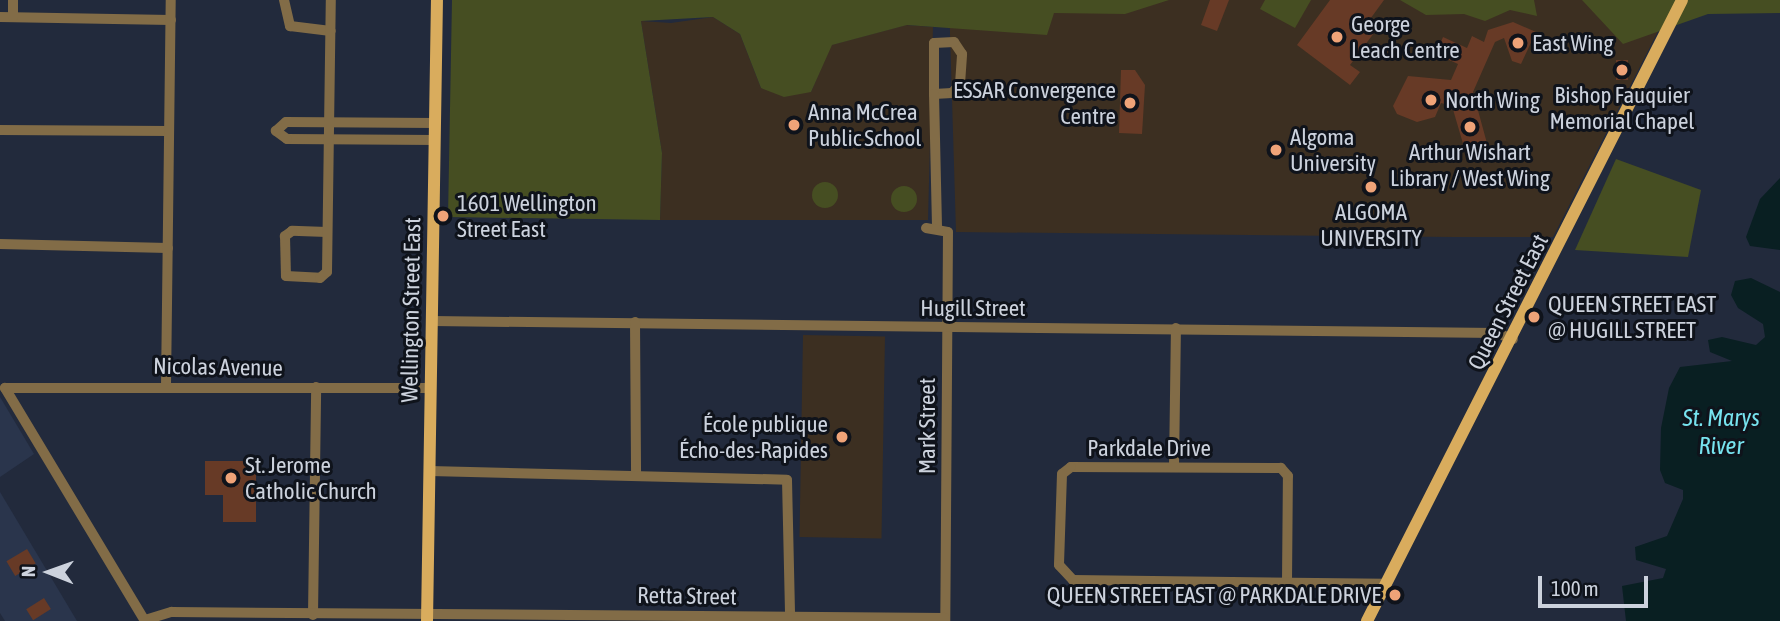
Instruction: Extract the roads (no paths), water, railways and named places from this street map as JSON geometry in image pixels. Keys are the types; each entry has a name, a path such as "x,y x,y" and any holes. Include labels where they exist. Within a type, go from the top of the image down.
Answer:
{"main road":[{"name":"Wellington Street East","path":"427,617 437,0"},
{"name":"Queen Street East","path":"1367,621 1513,339 1682,0"}],"street":[{"path":"13,0 13,17"},
{"path":"166,386 171,0"},
{"path":"284,0 290,26 331,31"},
{"path":"327,232 292,231 285,236 286,276 320,278 327,272 331,0"},
{"path":"0,17 171,20"},
{"path":"954,42 962,54 960,84 952,93 934,94 934,43 954,42"},
{"name":"Mark Street","path":"934,94 932,228 948,232 945,620"},
{"path":"435,123 286,122 276,131 280,138 435,140"},
{"path":"0,130 169,131"},
{"path":"0,244 168,248"},
{"name":"Hugill Street","path":"432,321 1497,333 1513,339"},
{"path":"635,322 636,475"},
{"path":"1174,467 1176,328"},
{"path":"313,615 316,387"},
{"name":"Nicolas Avenue","path":"145,621 5,388 431,388"},
{"name":"Parkdale Drive","path":"1287,581 1288,476 1281,468 1071,467 1062,474 1063,575 1073,580 1385,584"},
{"path":"430,471 781,479 790,484 790,617"},
{"name":"Retta Street","path":"145,621 172,611 427,617 790,617 945,620"}],"water":[{"path":"1780,178 1780,250 1750,246 1746,237 1760,199"},
{"name":"St. Marys River","path":"1751,278 1780,292 1780,621 1626,621 1622,586 1663,578 1666,569 1636,560 1635,547 1667,536 1683,499 1683,490 1665,483 1660,470 1661,428 1669,388 1680,367 1732,361 1710,352 1708,340 1722,337 1756,345 1765,337 1763,324 1738,308 1731,295 1735,281"}],"place":[{"name":"George Leach Centre","path":"1337,37"},
{"name":"East Wing","path":"1518,43"},
{"name":"Bishop Fauquier Memorial Chapel","path":"1622,70"},
{"name":"North Wing","path":"1431,100"},
{"name":"ESSAR Convergence Centre","path":"1130,103"},
{"name":"Anna McCrea Public School","path":"794,125"},
{"name":"Arthur Wishart Library / West Wing","path":"1470,127"},
{"name":"Algoma University","path":"1276,150"},
{"name":"ALGOMA UNIVERSITY","path":"1371,187"},
{"name":"1601 Wellington Street East","path":"443,216"},
{"name":"QUEEN STREET EAST @ HUGILL STREET","path":"1534,317"},
{"name":"École publique Écho-des-Rapides","path":"842,437"},
{"name":"St. Jerome Catholic Church","path":"231,478"},
{"name":"QUEEN STREET EAST @ PARKDALE DRIVE","path":"1395,595"}]}
